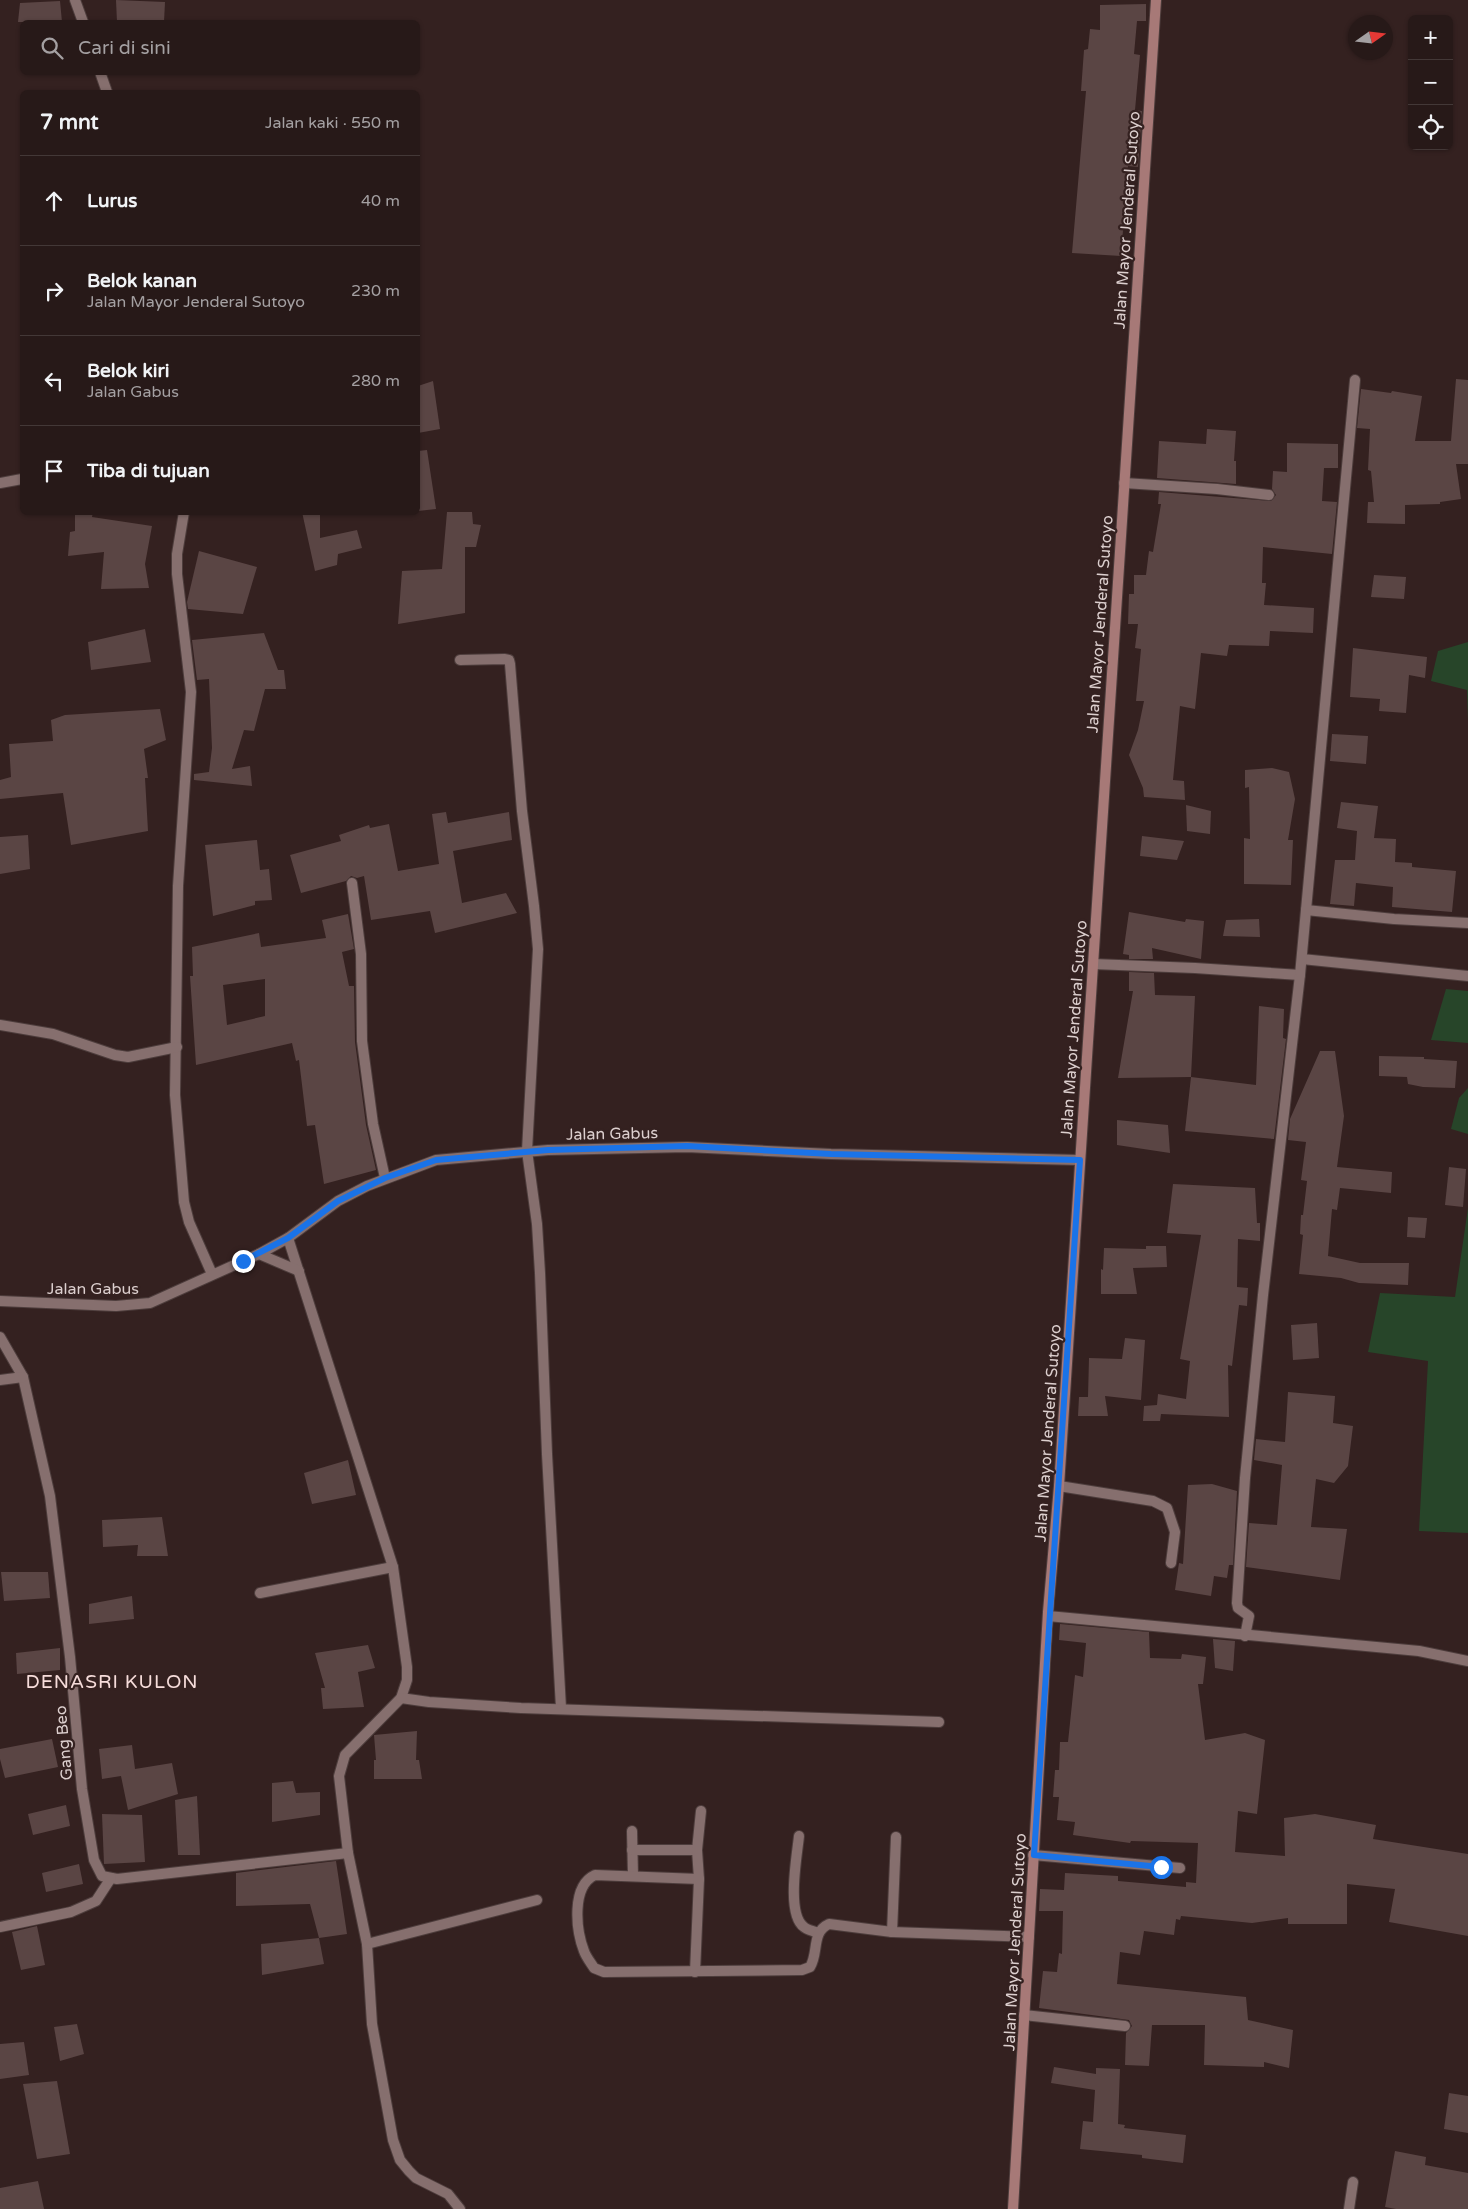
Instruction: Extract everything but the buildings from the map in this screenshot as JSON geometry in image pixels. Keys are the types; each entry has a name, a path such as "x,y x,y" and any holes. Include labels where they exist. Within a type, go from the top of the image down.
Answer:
{"main road":[{"name":"Jalan Mayor Jenderal Sutoyo","path":"1013,2209 1048,1614 1059,1486 1156,0"}],"street":[{"path":"75,0 82,20"},
{"path":"101,75 106,90"},
{"path":"1247,1626 1236,1605 1245,1478 1263,1294 1302,959 1355,380"},
{"path":"0,483 20,479"},
{"path":"1124,483 1217,489 1269,496"},
{"path":"184,515 177,554 177,574 191,692 178,886 175,1095 184,1202 189,1222 212,1274"},
{"path":"460,660 509,660 522,811 538,949 531,1151 540,1273 547,1454 561,1708"},
{"path":"352,883 361,954 362,1042 373,1124 385,1178"},
{"path":"1306,910 1394,919 1468,923"},
{"path":"1302,959 1468,976"},
{"path":"1093,964 1300,975"},
{"path":"0,1025 53,1034 116,1055 128,1057 138,1057 177,1047"},
{"name":"Jalan Gabus","path":"0,1301 116,1306 150,1302 258,1254 288,1238 338,1201 385,1178 436,1160 548,1150 687,1146 831,1154 1080,1160"},
{"path":"288,1238 393,1567 407,1667 407,1680 401,1698 345,1755 339,1776 348,1853 367,1944 372,2024 393,2140 400,2160 416,2178 448,2194 460,2209"},
{"path":"258,1254 299,1271"},
{"name":"Gang Beo","path":"0,1338 23,1377 50,1496 70,1657 82,1789 94,1860 102,1876 111,1878"},
{"path":"0,1380 23,1377"},
{"path":"1059,1486 1153,1501 1167,1508 1175,1532 1171,1563"},
{"path":"260,1592 393,1567"},
{"path":"1048,1614 1247,1626 1419,1651 1468,1661"},
{"path":"401,1698 429,1702 521,1708 939,1722"},
{"path":"695,1972 697,1850 701,1811"},
{"path":"632,1831 633,1876"},
{"path":"799,1836 795,1909 803,1927 818,1933"},
{"path":"892,1932 896,1837"},
{"path":"632,1850 697,1850"},
{"path":"0,1928 71,1912 96,1901 111,1878 136,1877 348,1853"},
{"path":"1034,1855 1180,1868"},
{"path":"698,1879 595,1875 588,1878 582,1886 576,1912 584,1951 594,1968 604,1972 695,1972 810,1968 813,1963 818,1933 822,1927 829,1924 892,1932 1029,1937"},
{"path":"367,1944 537,1900"},
{"path":"1024,2016 1125,2026"},
{"path":"1349,2209 1353,2182"}],"green space":[{"path":"1468,642 1468,721 1467,690 1431,681 1438,651"},
{"path":"1446,989 1468,991 1468,1043 1431,1040"},
{"path":"1468,1088 1468,1134 1451,1129 1459,1098"},
{"path":"1468,1208 1468,1533 1419,1531 1428,1361 1368,1352 1380,1293 1455,1297"}],"district":[{"name":"DENASRI KULON","path":"112,1681"}],"route":[{"path":"243,1261 288,1238 338,1201 385,1178 436,1160 548,1150 687,1146 831,1154 1080,1160 1059,1486 1048,1616 1034,1855 1161,1867"}]}
